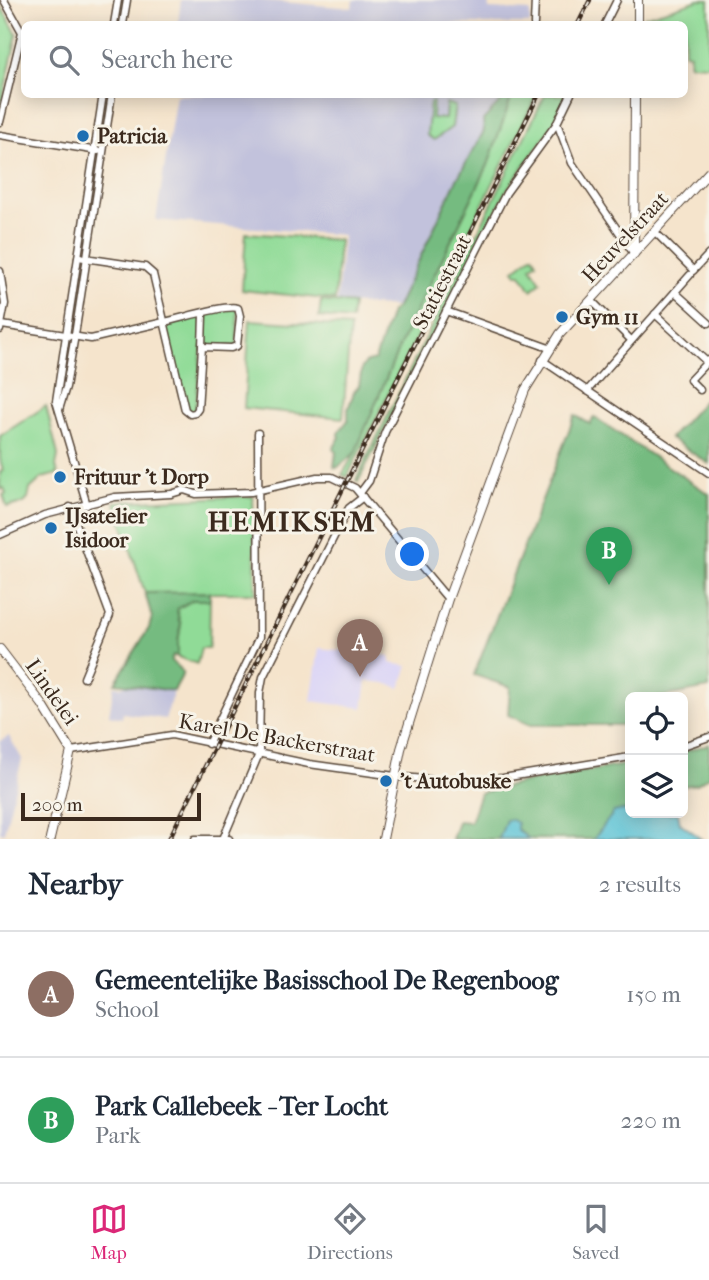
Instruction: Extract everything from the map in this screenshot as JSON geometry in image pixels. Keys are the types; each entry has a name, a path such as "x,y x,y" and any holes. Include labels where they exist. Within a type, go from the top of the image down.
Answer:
{"main road":[{"path":"638,0 638,21"},
{"path":"634,254 635,98"},
{"name":"Heuvelstraat","path":"383,839 404,737 448,599 522,397 550,348 709,172"},
{"name":"Lindelei","path":"0,649 42,704 71,751 50,839"}],"street":[{"path":"4,0 21,30"},
{"path":"114,21 118,0"},
{"path":"124,21 127,0"},
{"path":"534,21 535,0"},
{"path":"606,21 617,0"},
{"path":"0,122 21,36"},
{"path":"87,505 56,396 102,98"},
{"path":"59,414 75,335 112,98"},
{"name":"Statiestraat","path":"259,754 260,693 263,677 346,513 369,481 385,432 506,194 557,123 569,98"},
{"path":"557,123 572,163 634,254"},
{"path":"0,135 103,152"},
{"path":"701,179 709,187"},
{"path":"655,232 692,273"},
{"path":"587,391 709,255"},
{"path":"78,257 149,269 153,274 185,411 190,414 198,409 203,314"},
{"path":"0,271 4,293 1,327 91,339 234,306 238,308 240,316 237,345 231,348 202,347"},
{"path":"675,292 709,323"},
{"path":"591,300 631,340"},
{"path":"446,311 550,348"},
{"path":"655,314 708,361 690,380 700,390"},
{"path":"542,360 709,473"},
{"path":"208,744 259,637 258,433"},
{"path":"0,535 36,518 115,497 172,494 184,490 196,494 257,491 324,476 347,482 361,495 448,599"},
{"path":"70,507 110,615 84,678"},
{"name":"Karel De Backerstraat","path":"71,751 172,735 259,754 436,781 475,781 625,758"},
{"path":"688,744 709,737"},
{"path":"195,839 225,839 259,754"}],"shaded area":[{"path":"181,0 258,0 352,8 353,0 489,0 489,9 530,11 530,21 178,21"},
{"path":"176,98 504,98 483,120 484,131 455,183 397,307 337,302 343,235 156,220"},
{"path":"319,648 390,656 390,663 408,666 400,688 367,681 363,708 311,701"},
{"path":"129,684 174,691 165,719 123,713 122,718 109,715 114,686"},
{"path":"9,736 22,759 4,833 0,832 0,741"}],"green space":[{"path":"699,0 709,0 709,65 689,64 688,21 644,21 644,17"},
{"path":"0,5 17,34 0,111"},
{"path":"504,98 511,98 488,165 401,343 355,453 337,468 334,467 336,452 333,449 340,437 338,433 348,420 348,409 359,386 362,367 375,360 391,312 397,307 455,183 484,131 483,120"},
{"path":"511,98 536,98 347,477 342,475 355,453 401,343 488,165"},
{"path":"544,98 568,98 556,121 506,191 358,482 356,480"},
{"path":"430,102 433,102 432,118 445,119 446,103 455,106 452,127 434,140 427,135"},
{"path":"246,233 339,240 335,300 242,290"},
{"path":"533,255 537,262 531,267 541,282 531,290 521,274 514,270"},
{"path":"321,301 353,304 351,320 319,317"},
{"path":"238,308 237,346 202,347 195,413 185,410 164,322"},
{"path":"250,320 350,327 343,418 244,408"},
{"path":"709,395 709,464 670,438"},
{"path":"46,406 58,455 58,474 42,478 30,489 28,499 24,503 7,507 4,488 0,489 0,472 3,471 0,436"},
{"path":"575,415 590,424 594,417 709,494 709,688 687,692 625,692 625,725 530,725 508,715 510,687 474,675"},
{"path":"253,496 256,593 145,593 115,502"},
{"path":"210,592 210,600 193,600 177,609 181,623 178,657 173,655 171,661 182,674 174,691 115,683 149,628 152,617 145,593"},
{"path":"193,600 210,600 209,648 201,648 197,664 178,657 181,624 177,609"},
{"path":"709,744 709,776 697,784 688,785 688,755 688,750"},
{"path":"625,765 625,811 622,810 604,825 594,839 529,839 506,820 499,839 452,839 458,821 470,822 480,793 539,779"}],"water":[{"path":"625,811 625,818 679,818 680,823 702,839 594,839 614,812"},
{"path":"506,820 517,823 517,830 529,839 499,839"}],"railway":[{"path":"580,21 590,0"},
{"path":"169,839 537,98"}],"place":[{"name":"Patricia","path":"83,136"},
{"name":"Gym 11","path":"562,317"},
{"name":"Frituur 't Dorp","path":"60,477"},
{"name":"IJsatelier Isidoor","path":"51,528"},
{"name":"Park Callebeek - Ter Locht","path":"609,585"},
{"name":"Gemeentelijke Basisschool De Regenboog","path":"360,677"},
{"name":"'t Autobuske","path":"386,781"}],"district":[{"name":"HEMIKSEM","path":"292,521"}]}
